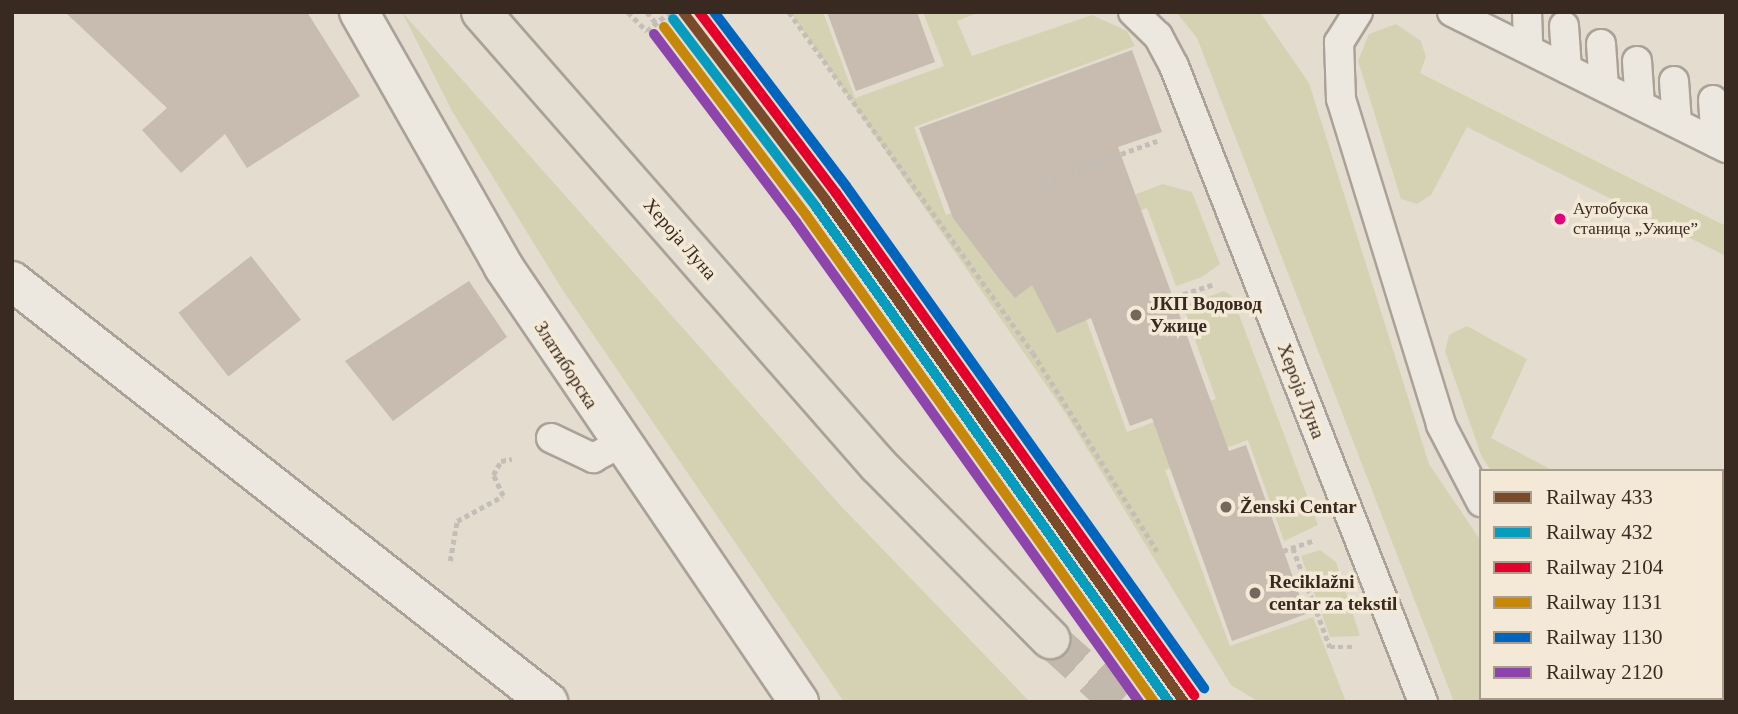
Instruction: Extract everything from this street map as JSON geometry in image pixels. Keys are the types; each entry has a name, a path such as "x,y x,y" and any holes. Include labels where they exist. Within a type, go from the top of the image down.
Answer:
{"main road":[{"name":"Хероја Луна","path":"481,12 878,465 1050,639"}],"street":[{"name":"Златиборска","path":"359,12 503,266 619,444 799,702"},
{"path":"12,281 548,702"}],"lane":[{"name":"Хероја Луна","path":"1133,12 1158,36 1174,66 1423,702"},
{"path":"1358,12 1338,51 1341,99 1441,425 1479,498"},
{"path":"1527,12 1528,49"},
{"path":"1455,13 1491,22 1528,49 1721,145"},
{"path":"1564,26 1567,69"},
{"path":"1601,44 1604,87"},
{"path":"1637,61 1640,105"},
{"path":"1674,81 1677,124"},
{"path":"1713,100 1721,145"},
{"path":"551,438 593,458 619,444"}],"path":[{"path":"628,12 647,31 670,12"},
{"path":"647,12 656,23"},
{"path":"789,12 1033,353 1157,551"},
{"path":"1049,180 1168,137"},
{"path":"1046,174 1060,209"},
{"path":"1175,297 1205,287"},
{"path":"406,590 450,561 457,521 467,511 503,496 495,467 536,454 551,438"},
{"path":"1283,551 1316,540"},
{"path":"1293,548 1326,637"}],"shaded area":[{"path":"402,12 841,506 1030,702 844,702 562,289 452,111"},
{"path":"790,12 823,12 855,98 944,66 923,12 980,12 957,21 972,56 1092,15 1127,31 1135,46 914,127 946,215 982,202 999,246 1163,184 1192,192 1220,264 1202,277 1176,286 1147,208 1057,239 1127,432 1216,399 1183,306 1224,291 1232,296 1318,525 1284,541 1248,440 1165,470 1230,646 1313,617 1346,702 1259,702 1231,685 1066,414"},
{"path":"1176,12 1260,12 1309,83 1429,464 1479,538 1479,700 1686,702 1454,702 1197,38"},
{"path":"1396,24 1421,41 1426,57 1420,73 1726,226 1726,256 1467,127 1431,195 1417,204 1401,199 1358,61 1369,34"},
{"path":"1467,326 1527,359 1491,438 1550,469 1490,469 1481,455 1445,351 1449,335"},
{"path":"1320,550 1336,562 1360,636 1330,637 1301,556"}],"building":[{"path":"65,12 307,12 360,96 247,168 225,134 181,173 142,130 167,108"},
{"path":"827,12 917,12 935,62 856,91"},
{"path":"1132,50 1162,132 1118,147 1229,451 1246,445 1306,614 1232,641 1152,418 1130,426 1091,318 1057,333 1032,285 1015,298 953,218 919,128"},
{"path":"251,256 301,320 228,376 179,313"},
{"path":"469,281 507,337 393,421 345,361"}],"tunnel":[{"path":"1050,639 1120,702"}],"rail line":[{"name":"433","path":"683,12 826,200 1184,702"},
{"name":"2104","path":"699,12 836,193 1194,695"},
{"name":"1130","path":"714,12 846,186 1204,688"},
{"name":"432","path":"673,19 816,207 1169,702"},
{"name":"1131","path":"664,27 806,215 1154,702"},
{"name":"2120","path":"654,34 796,222 1139,702"}],"place":[{"name":"Аутобуска станица „Ужице”","path":"1560,219"},
{"name":"ЈКП Водовод Ужице","path":"1136,315"},
{"name":"Ženski Centar","path":"1226,507"},
{"name":"Reciklažni centar za tekstil","path":"1255,593"}]}
